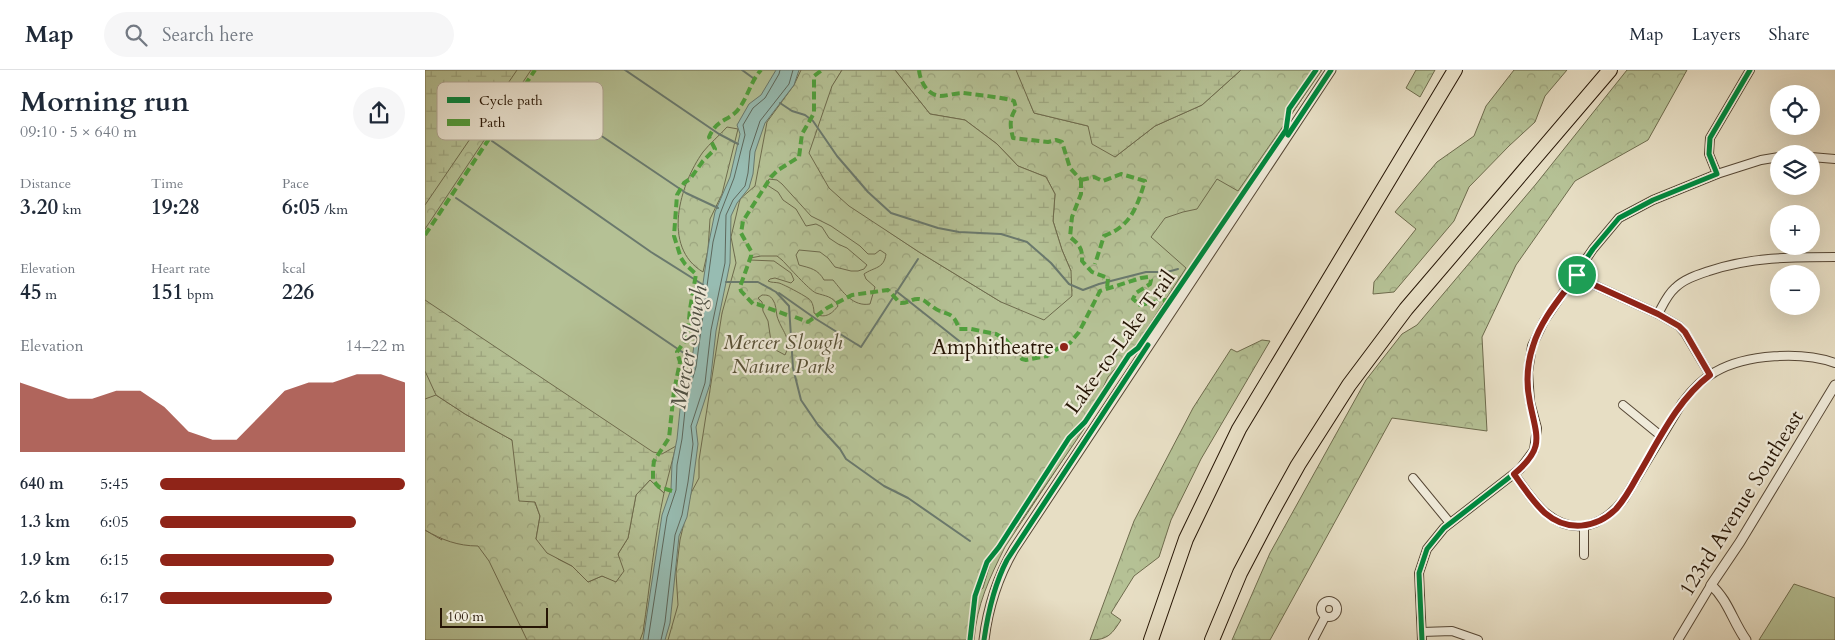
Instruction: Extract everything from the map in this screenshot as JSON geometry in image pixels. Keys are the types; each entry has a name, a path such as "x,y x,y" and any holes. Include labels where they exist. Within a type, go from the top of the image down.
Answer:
{"highway":[{"path":"1151,640 1186,539 1239,429 1455,70"},
{"path":"1212,640 1240,574 1273,510 1303,457 1349,386 1406,309 1610,70"}],"street":[{"path":"984,640 993,593 1002,570 1014,549 1331,70"},
{"path":"1717,174 1709,154 1710,138 1750,70"},
{"path":"1820,157 1835,159"},
{"path":"1478,640 1452,632 1422,636 1419,573 1422,562 1432,543 1450,523 1514,474 1531,456 1537,437 1537,428 1530,402 1528,372 1532,346 1544,321 1598,243 1619,218 1653,200 1717,174 1770,158"},
{"path":"1658,314 1675,287 1697,275 1723,266 1771,257 1835,257"},
{"path":"1577,275 1671,321 1685,332 1710,375"},
{"path":"1514,474 1545,513 1573,527 1584,527 1601,521 1617,508 1682,403 1710,375 1736,364 1767,357 1801,357 1835,363"},
{"name":"123rd Avenue Southeast","path":"1678,640 1711,585 1740,542 1835,384"},
{"path":"1623,405 1661,436"},
{"path":"1413,478 1450,523"},
{"path":"1584,527 1584,555"},
{"path":"1711,585 1724,598 1738,627 1747,640"},
{"path":"1313,640 1325,617"}],"green space":[{"name":"Mercer Slough Nature Park","path":"425,70 1321,70 1005,547 981,603 974,640 425,640 425,530 442,540 425,505"},
{"path":"425,70 531,70 523,82 437,82 437,140 484,140 425,229"},
{"path":"425,70 517,70 509,82 437,82 437,140 469,140 425,205"},
{"path":"801,70 842,70 832,87 886,230 1001,302 1071,271 1053,221 1055,194 1046,177 1018,166 997,144 965,120 930,114 895,70 1017,70 1034,113 1088,126 1115,157 1155,126 1202,105 1241,70 1322,70 1238,191 1217,179 1197,209 1165,218 1151,237 1186,268 1139,341 1108,377 1084,429 1017,527 992,557 983,588 974,595 970,624 973,640 668,640 678,605 676,573 680,540 691,493 699,478 699,460 722,313 736,263 731,237 740,199 755,186 767,122 794,85","holes":["769,179 777,180 782,184 811,216 831,226 860,246 868,254 875,254 880,250 886,254 881,265 864,274 866,279 875,287 870,304 853,301 833,280 824,280 816,271 799,265 796,255 799,250 820,252 835,267 851,271 864,269 867,265 847,248 829,238 822,227 816,224 806,226 796,209 783,200 778,192 767,185","777,256 813,291 831,298 838,306 833,312 824,316 814,313 810,299 779,283 768,281 775,278 791,283 794,280 791,273 774,261 750,260 750,258","762,295 767,295 774,302 777,316 787,339 788,344 785,355 772,348 768,321 763,311 762,302 758,298"]},
{"path":"842,70 895,70 930,114 965,120 997,144 1018,166 1046,177 1055,194 1053,221 1071,271 1072,296 1044,320 1001,302 919,252 849,206 829,188 809,153 832,86"},
{"path":"1016,70 1241,70 1202,105 1155,126 1115,157 1092,144 1088,126 1034,113"},
{"path":"1416,70 1435,70 1420,97 1406,88"},
{"path":"1514,70 1567,70 1545,96 1535,122 1469,187 1454,221 1394,292 1373,294 1374,282 1416,229 1395,212 1437,162 1474,136 1486,106"},
{"path":"1627,70 1687,70 1648,140 1575,181 1516,265 1482,337 1487,431 1392,418 1270,640 1232,640 1270,553 1366,380 1402,334 1417,325 1536,184"},
{"path":"727,127 738,129 722,194 710,219 708,250 703,272 690,261 682,247 678,231 679,215 687,181 695,165 703,152"},
{"path":"425,300 653,452 662,454 676,446 664,493 650,480 636,495 628,538 618,554 624,571 616,582 602,576 588,582 572,566 547,553 536,539 540,516 535,502 519,501 512,440 465,414 436,395 425,371"},
{"path":"1262,340 1270,341 1201,459 1171,520 1159,557 1134,576 1111,613 1121,620 1115,629 1101,639 1090,640 1134,521 1193,408 1231,349 1237,352"},
{"path":"436,395 465,414 512,440 540,516 536,539 558,559 572,566 588,582 602,576 616,581 618,554 628,538 636,495 650,480 664,493 643,632 640,640 527,640 489,561 478,546 450,542 425,530 425,399"},
{"path":"1794,584 1835,598 1835,640 1759,640"}],"water":[{"name":"Mercer Slough","path":"776,70 799,70 794,85 765,123 755,152 753,174 749,188 737,203 731,216 730,263 716,331 710,384 696,427 698,444 693,482 687,517 679,536 670,623 665,640 643,640 662,515 671,489 672,464 681,400 691,366 715,212 730,177 740,134 737,125 749,104 761,95"}],"waterway":[{"path":"625,70 719,134 738,144"},
{"path":"742,70 753,78"},
{"path":"780,103 813,121 837,156 868,192 891,213 938,228 959,232 1001,234 1027,242 1051,263 1069,284 1083,290 1146,272 1167,272 1178,269"},
{"path":"603,137 686,193 718,208"},
{"path":"492,141 651,252 705,286"},
{"path":"456,198 694,360"},
{"path":"779,293 861,347 918,259"},
{"path":"726,282 758,282 776,292 789,306 793,368 801,400 818,425 840,449 846,459 884,486 908,498 970,541"},
{"path":"896,291 968,348"}],"marked path":[{"path":"527,82 535,70"},
{"path":"672,491 659,487 656,484 653,479 653,469 654,461 669,438 674,391 680,362 677,352 684,342 688,331 696,274 681,258 674,236 677,195 684,183 690,179 703,161 715,149 709,137 712,131 718,124 737,111 761,70"},
{"path":"787,315 753,304 741,291 740,287 751,256 751,251 741,233 743,221 771,177 778,170 799,157 802,134 814,113 814,76 822,70"},
{"path":"919,70 925,87 935,95 943,96 963,93 1014,101 1016,108 1011,123 1013,138 1048,142 1056,140 1062,142 1070,168 1081,180"},
{"path":"425,235 488,140"},
{"path":"1081,180 1094,177 1103,181 1121,174 1145,181 1136,207 1127,221 1121,227 1104,236 1095,264"},
{"path":"1081,180 1081,194 1072,217 1070,237 1080,247 1082,261 1092,272 1108,278 1107,289"},
{"path":"795,317 808,322 827,308 852,295 888,290 900,303 916,299 923,300 938,310 952,316 959,329 971,329 996,334 1006,340 1022,359 1026,360 1047,356 1070,343 1079,332 1100,291 1148,277 1151,280 1150,284 1136,293 1133,299 1140,305 1165,300 1168,306"}],"cycle path":[{"name":"Lake-to-Lake Trail","path":"970,640 975,596 987,562 999,547 1069,438 1085,422 1129,355 1138,348 1286,130 1289,109 1316,70"},
{"path":"1288,135 1331,70"},
{"path":"1422,640 1419,573 1427,549 1444,528 1520,469 1534,450 1537,428 1530,402 1528,372 1532,346 1544,321 1593,249 1619,218 1653,200 1717,174 1709,154 1710,138 1750,70"},
{"path":"984,640 992,599 998,579 1007,560 1148,345"}],"place":[{"name":"Amphitheatre","path":"1064,347"}],"route":[{"path":"1577,275 1679,326 1685,332 1710,375 1682,403 1617,508 1601,521 1584,527 1573,527 1545,513 1514,474 1531,456 1537,437 1537,428 1528,386 1532,346 1544,321 1577,275"}]}
